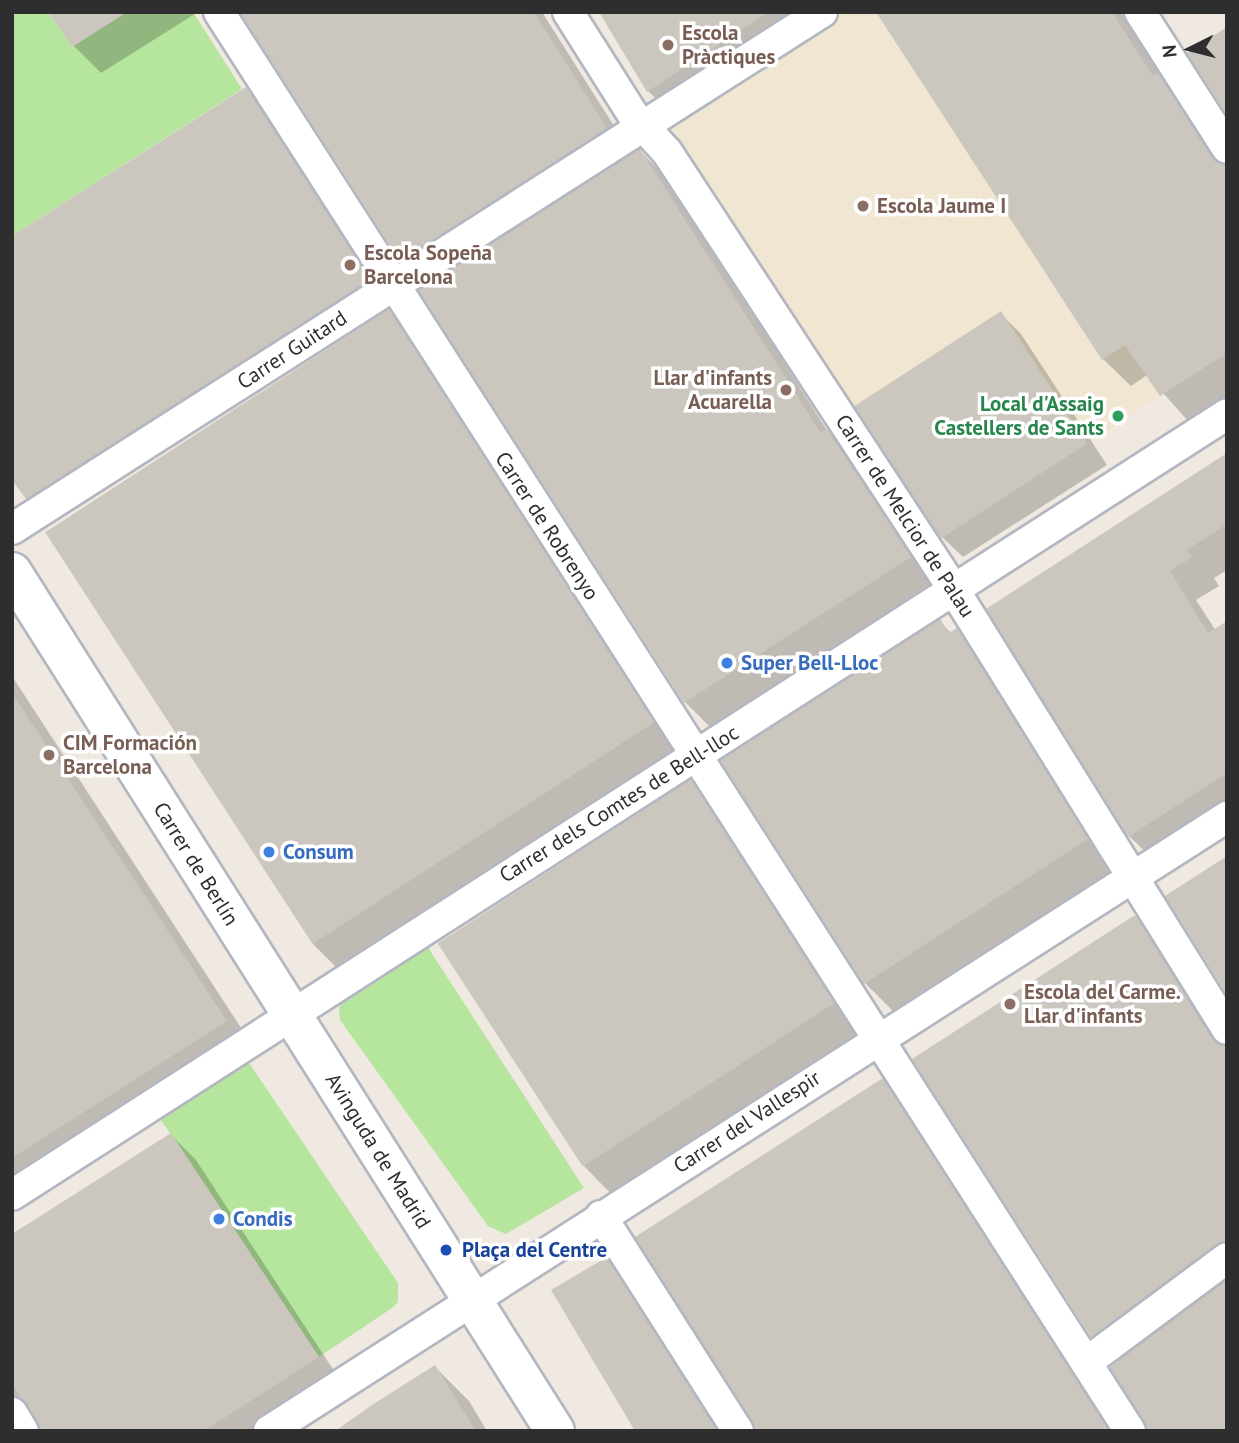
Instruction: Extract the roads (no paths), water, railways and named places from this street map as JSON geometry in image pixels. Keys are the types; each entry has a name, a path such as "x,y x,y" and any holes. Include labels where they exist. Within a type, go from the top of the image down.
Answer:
{"main road":[{"name":"Carrer de Berlín","path":"12,572 289,1013"},
{"name":"Avinguda de Madrid","path":"289,1013 555,1431"}],"street":[{"name":"Carrer de Robrenyo","path":"219,12 1130,1431"},
{"name":"Carrer de Melcior de Palau","path":"568,12 643,127 667,152 954,590 1131,880 1227,1029"},
{"name":"Carrer Guitard","path":"12,529 822,12"},
{"path":"1139,12 1227,148"},
{"name":"Carrer dels Comtes de Bell-lloc","path":"12,1195 289,1013 695,757 1227,414"},
{"name":"Carrer del Vallespir","path":"269,1431 877,1038 1227,817"},
{"path":"601,1216 738,1431"},
{"path":"1087,1362 1227,1258"},
{"path":"12,1413 23,1431"}],"place":[{"name":"Escola Pràctiques","path":"668,45"},
{"name":"Escola Jaume I","path":"863,206"},
{"name":"Escola Sopeña Barcelona","path":"350,265"},
{"name":"Llar d'infants Acuarella","path":"786,390"},
{"name":"Local d'Assaig Castellers de Sants","path":"1118,416"},
{"name":"Super Bell-Lloc","path":"727,663"},
{"name":"CIM Formación Barcelona","path":"49,755"},
{"name":"Consum","path":"269,852"},
{"name":"Escola del Carme. Llar d'infants","path":"1010,1004"},
{"name":"Condis","path":"219,1219"},
{"name":"Plaça del Centre","path":"446,1250"}]}
